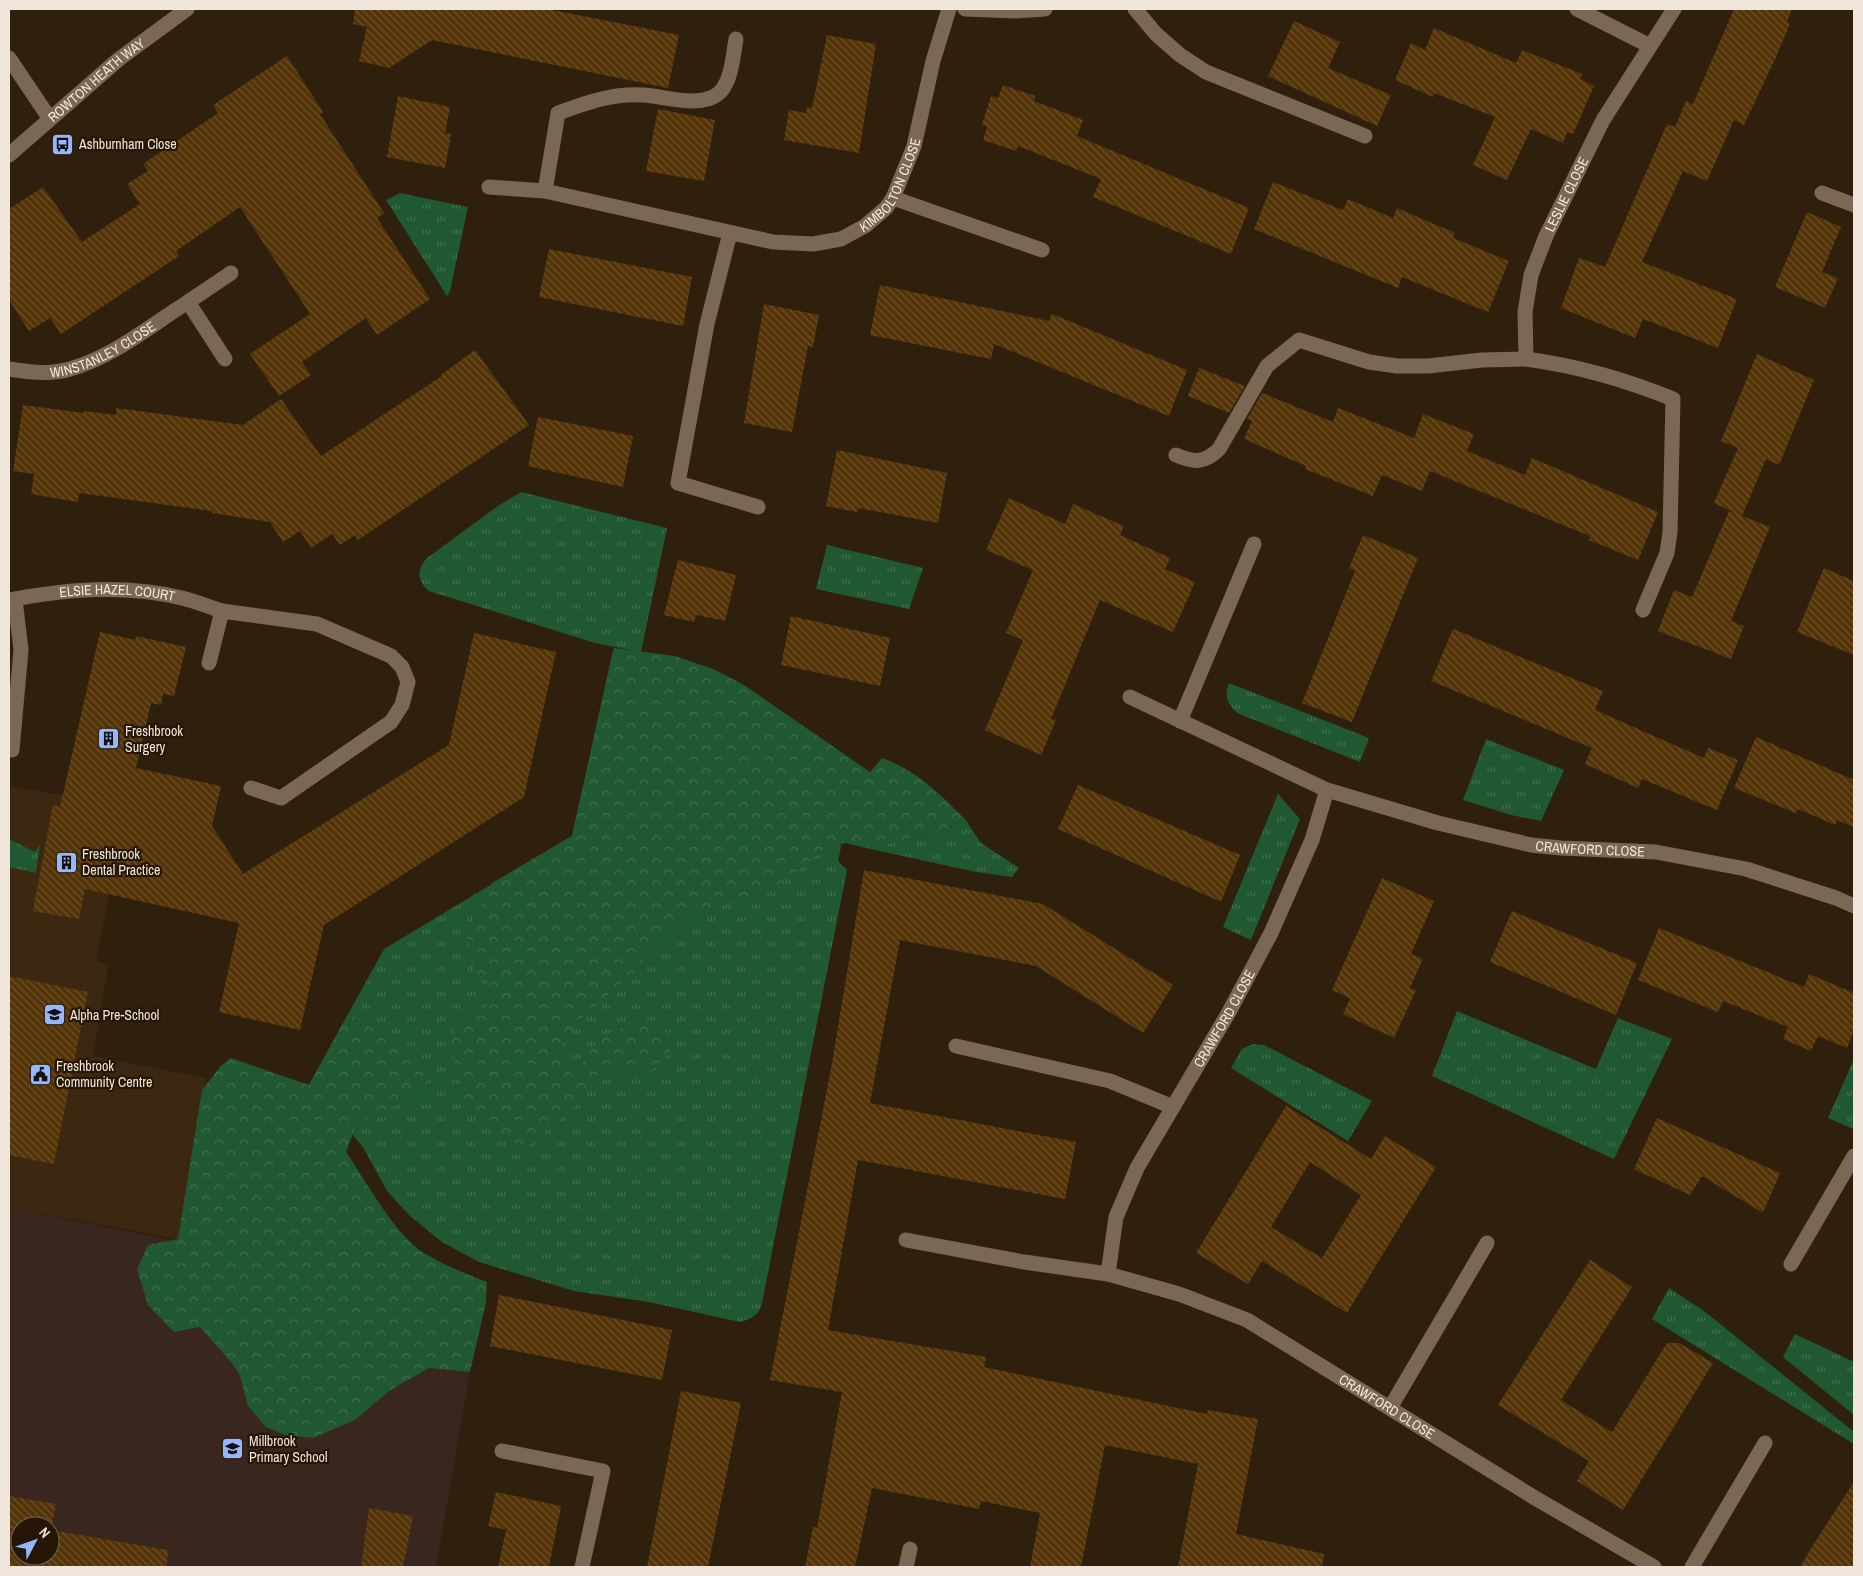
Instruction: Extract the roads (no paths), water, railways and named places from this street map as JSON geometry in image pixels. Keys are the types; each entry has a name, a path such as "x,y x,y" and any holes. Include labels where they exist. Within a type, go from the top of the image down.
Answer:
{"street":[{"name":"ROWTON HEATH WAY","path":"9,155 119,59 187,9"},
{"name":"KIMBOLTON CLOSE","path":"490,187 545,191 773,242 813,244 841,239 865,226 886,208 893,198 914,146 933,61 949,9"},
{"path":"965,9 1016,11 1045,9"},
{"path":"1135,9 1156,34 1180,55 1206,72 1365,136"},
{"path":"1576,9 1650,46"},
{"name":"LESLIE CLOSE","path":"1526,359 1525,312 1530,284 1546,236 1604,120 1674,9"},
{"path":"545,191 558,113 600,98 619,95 643,95 698,100 713,97 721,90 727,80 736,40"},
{"path":"9,58 50,119"},
{"path":"1822,193 1854,205"},
{"path":"893,198 1042,250"},
{"path":"730,233 707,324 678,483 758,507"},
{"name":"WINSTANLEY CLOSE","path":"9,369 51,372 77,367 93,361 231,273"},
{"path":"188,302 225,359"},
{"path":"1176,455 1196,462 1212,456 1220,449 1267,366 1298,340 1369,362 1397,366 1428,366 1482,360 1526,359 1570,366 1629,381 1673,399 1670,532 1666,553 1643,610"},
{"path":"1180,721 1254,544"},
{"name":"ELSIE HAZEL COURT","path":"12,599 82,589 135,590 181,598 222,611 317,624 391,656 402,667 408,682 402,705 391,722 281,798 251,788"},
{"path":"12,599 20,650 12,750"},
{"path":"209,663 222,611"},
{"name":"CRAWFORD CLOSE","path":"1130,697 1327,790 1438,823 1531,844 1561,848 1656,852 1746,869 1836,898 1854,906"},
{"name":"CRAWFORD CLOSE","path":"1108,1274 1116,1217 1137,1168 1229,1012 1271,933 1312,840 1327,790"},
{"path":"956,1046 1110,1082 1173,1107"},
{"path":"1792,1264 1854,1156"},
{"name":"CRAWFORD CLOSE","path":"906,1240 1024,1262 1108,1274 1179,1294 1247,1320 1654,1567"},
{"path":"1390,1408 1487,1243"},
{"path":"1692,1567 1765,1443"},
{"path":"502,1451 603,1471 582,1567"},
{"path":"906,1567 910,1548"}],"place":[{"name":"Ashburnham Close","path":"63,144"},
{"name":"Freshbrook Surgery","path":"109,739"},
{"name":"Freshbrook Dental Practice","path":"66,862"},
{"name":"Alpha Pre-School","path":"54,1015"},
{"name":"Freshbrook Community Centre","path":"40,1074"},
{"name":"Millbrook Primary School","path":"233,1449"}]}
